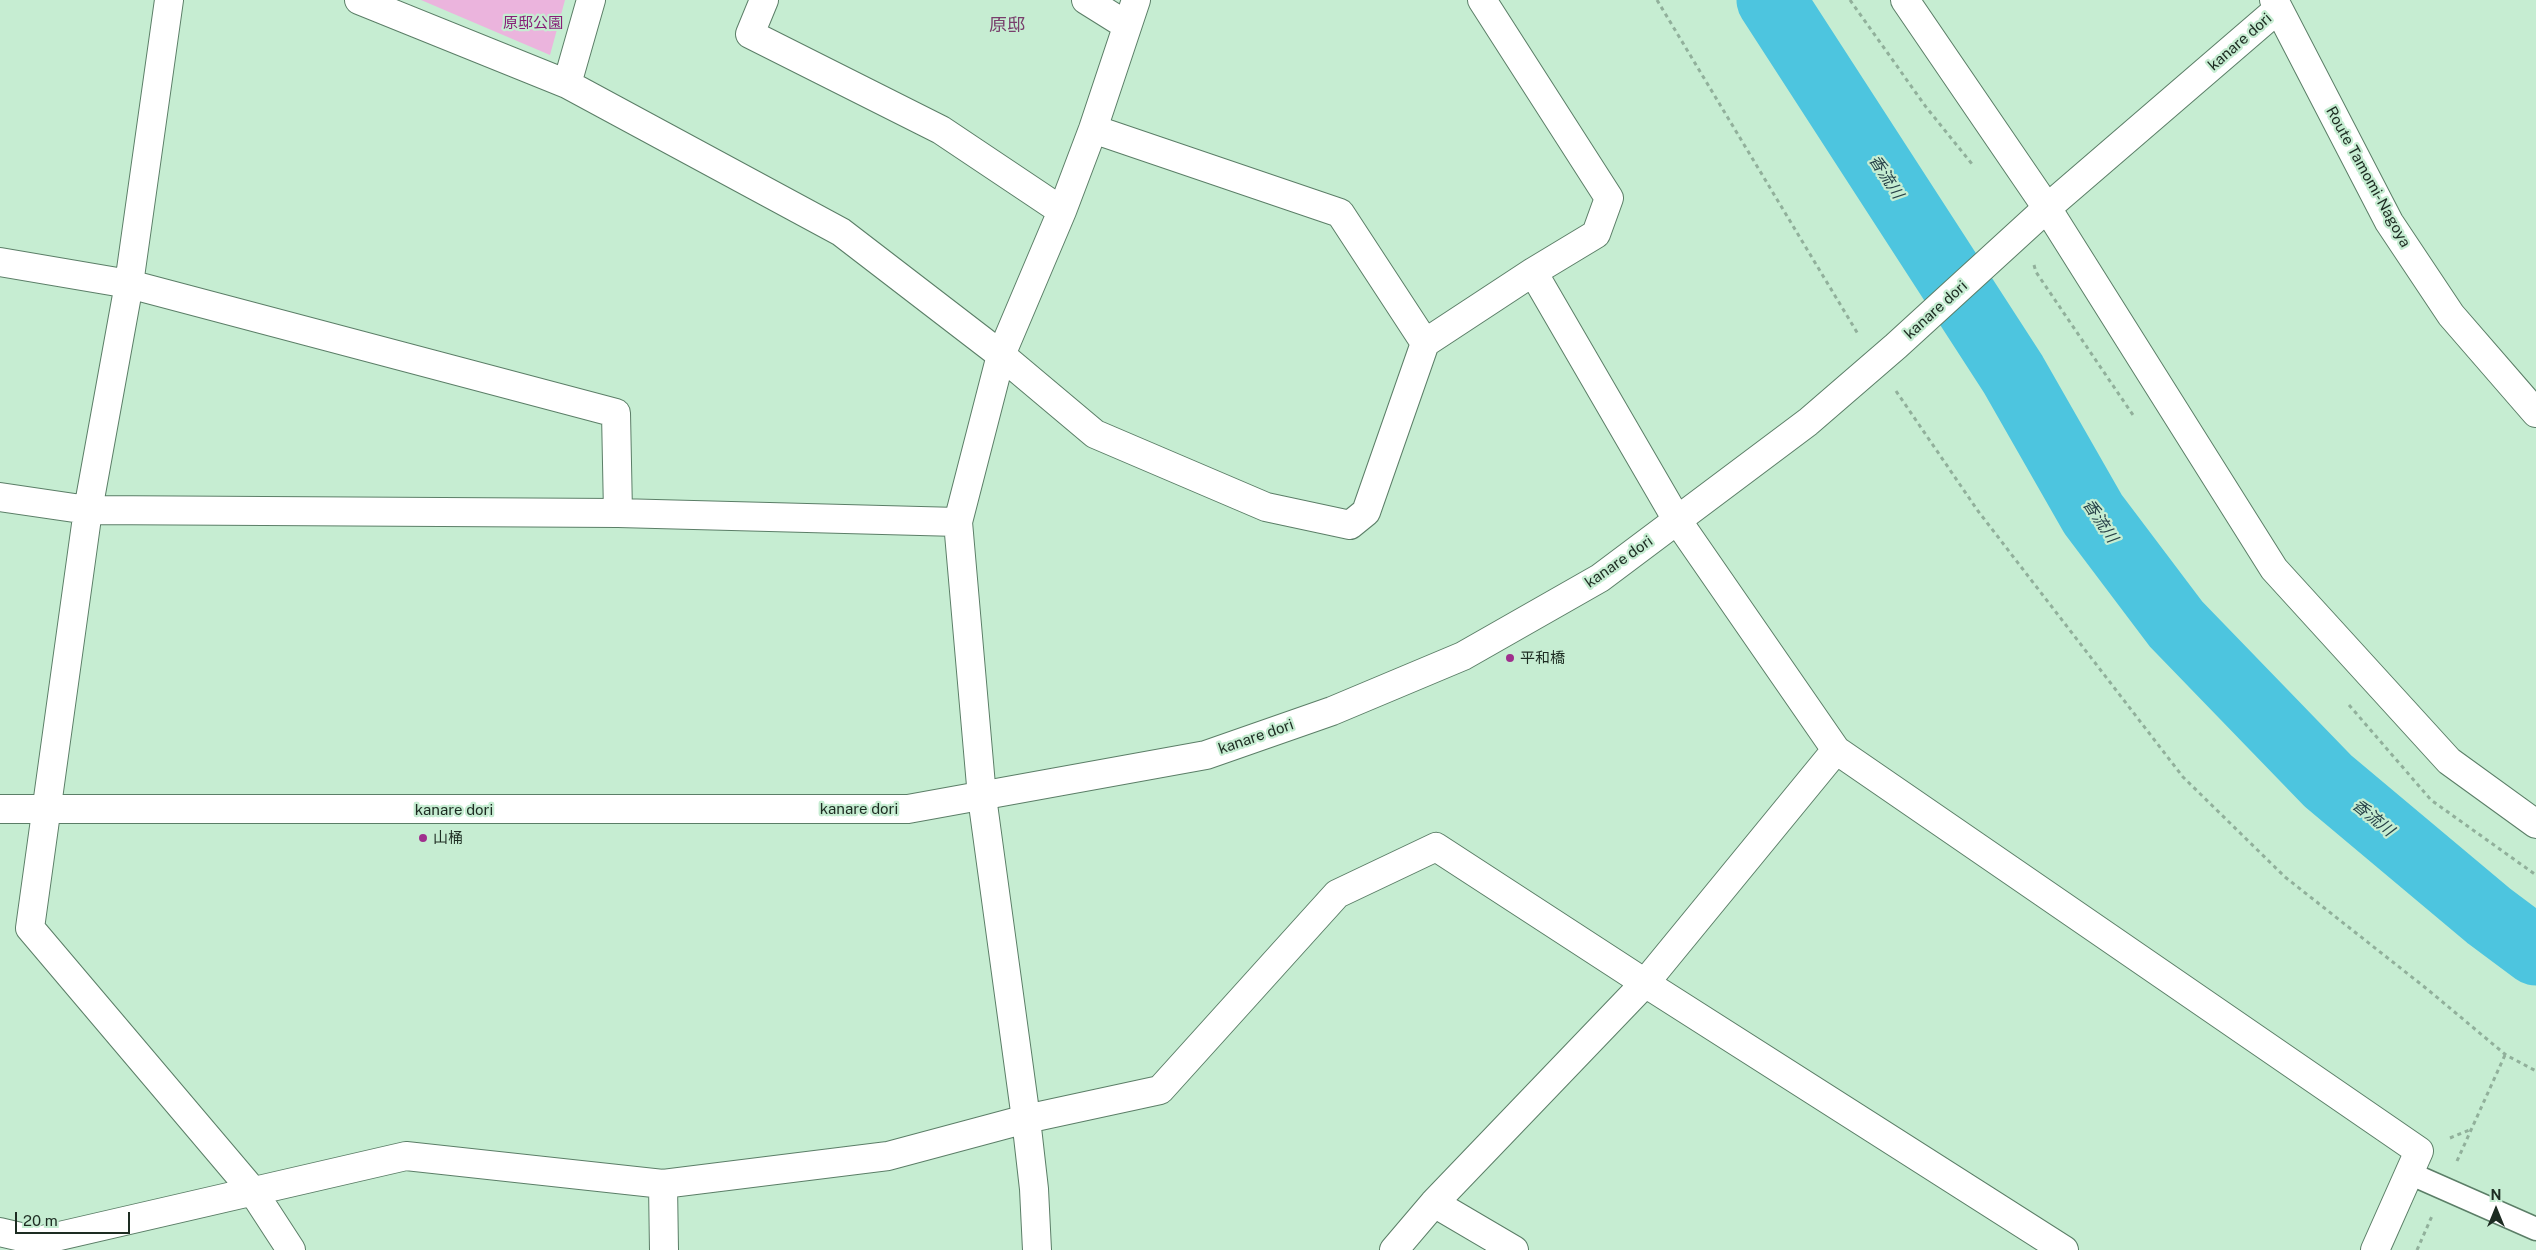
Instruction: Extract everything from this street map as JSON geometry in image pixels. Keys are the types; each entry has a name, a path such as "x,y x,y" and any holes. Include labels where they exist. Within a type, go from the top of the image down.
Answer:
{"street":[{"path":"169,0 129,284 88,510 30,928 252,1190 291,1250"},
{"path":"359,0 567,84 841,232 1001,356 1096,434 1266,506 1350,525 1366,512 1425,343 1533,272 1596,234 1610,198 1482,0"},
{"path":"567,84 591,0"},
{"path":"764,0 750,34 942,130 1062,211"},
{"path":"1086,0 1126,25"},
{"path":"1037,1250 1034,1189 1026,1118 982,797 958,522 1001,356 1062,211 1093,129 1126,25 1136,0"},
{"path":"1905,0 2047,208 2274,569 2449,761 2536,824"},
{"name":"kanare dori","path":"0,809 908,809 1206,755 1332,711 1463,656 1600,578 1808,422 2280,3"},
{"name":"Route Tamomi-Nagoya","path":"2280,3 2389,222 2451,315 2536,414"},
{"path":"1093,129 1340,213 1425,343"},
{"path":"0,262 129,284 616,413 618,513"},
{"path":"1533,272 1677,520 1836,750 2419,1151 2374,1250"},
{"path":"0,497 88,510 618,513 958,522"},
{"path":"1394,1250 1434,1203 1645,984 1836,750"},
{"path":"0,1232 41,1245 252,1190 406,1156 663,1184 888,1156 1026,1118 1160,1090 1337,894 1436,847 1645,984 2064,1250"},
{"path":"663,1184 664,1250"},
{"path":"1434,1203 1514,1250"}],"lane":[{"path":"2409,1173 2536,1229"}],"path":[{"path":"1658,0 1886,354 1978,511 2183,777 2285,876 2506,1054 2536,1071"},
{"path":"2417,1250 2506,1054"}],"green space":[{"name":"原邸公園","path":"421,0 565,0 550,55"}],"waterway":[{"name":"香流川","path":"1771,0 2013,374 2093,514 2176,624 2328,781 2489,916 2536,951"}],"place":[{"name":"平和橋","path":"1510,658"},
{"name":"山桶","path":"423,838"}],"district":[{"name":"原邸","path":"1007,25"}]}
